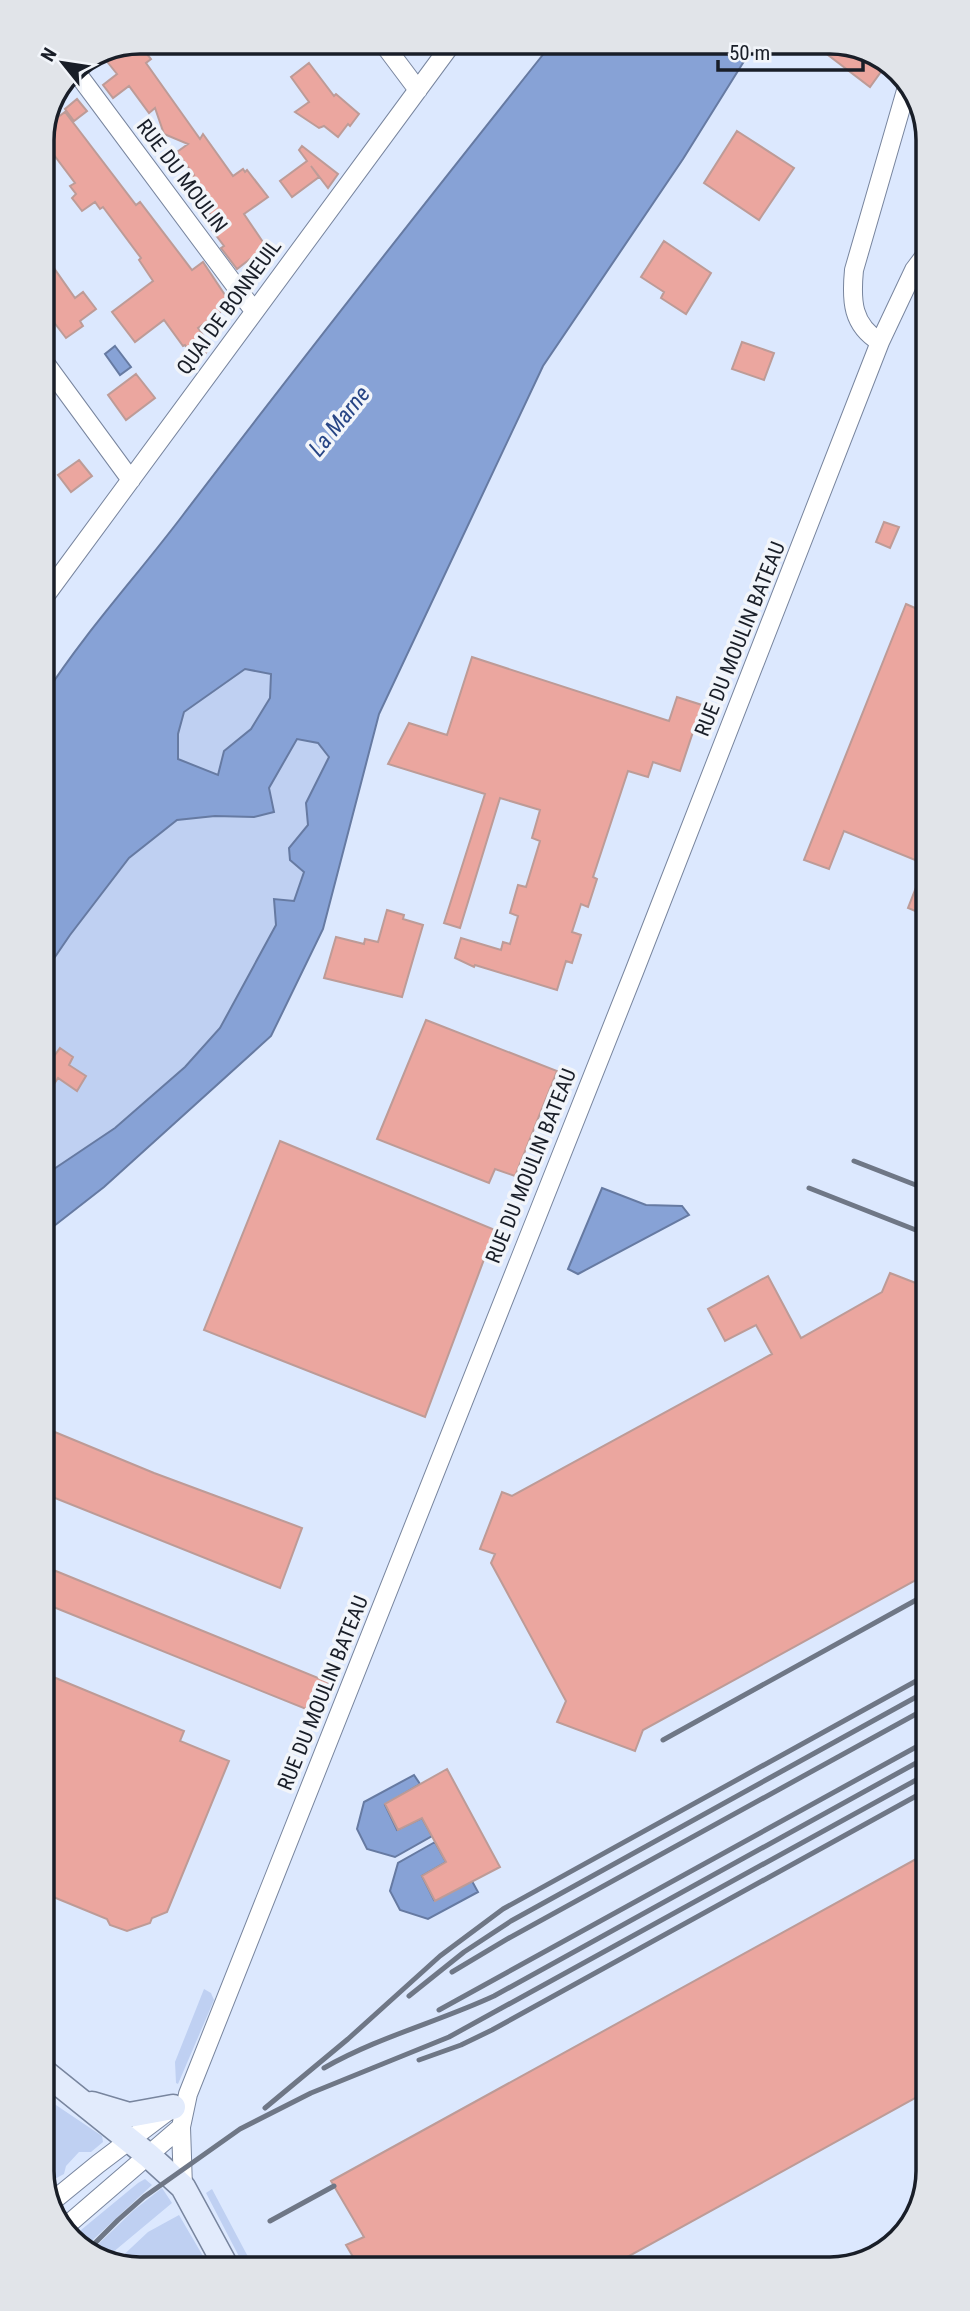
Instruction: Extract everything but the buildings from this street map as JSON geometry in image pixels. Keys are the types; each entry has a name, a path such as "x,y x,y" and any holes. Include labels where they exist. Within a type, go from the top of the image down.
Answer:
{"main road":[{"path":"54,2080 140,2148 183,2187 221,2257"},
{"path":"79,2100 129,2115 181,2110"}],"street":[{"path":"391,54 418,90"},
{"name":"QUAI DE BONNEUIL","path":"54,584 444,54"},
{"path":"880,342 862,329 856,314 852,291 854,270 904,97"},
{"name":"RUE DU MOULIN","path":"96,98 254,311"},
{"name":"RUE DU MOULIN BATEAU","path":"181,2110 634,972 880,342 916,267"},
{"path":"54,375 131,480"},
{"path":"71,2221 140,2148 181,2110"},
{"path":"181,2110 183,2187"},
{"path":"59,2196 98,2164 140,2148"}],"shaded area":[{"path":"245,669 272,673 270,697 251,729 224,751 218,775 178,759 178,734 184,712"},
{"path":"297,739 318,743 329,757 306,803 308,825 289,848 290,860 304,872 294,902 274,899 276,925 221,1028 185,1067 115,1128 54,1169 54,958 130,858 177,819 215,816 269,788"},
{"path":"204,1989 211,1993 214,2000 178,2084 175,2062"},
{"path":"54,2104 102,2136 103,2142 91,2152 79,2152 66,2166 64,2174 55,2179"},
{"path":"145,2179 152,2185 91,2241 80,2231 81,2230"},
{"path":"162,2188 172,2203 113,2252 97,2245"},
{"path":"212,2189 248,2257 239,2257 206,2193"},
{"path":"179,2215 204,2257 124,2255 148,2232"}],"water":[{"name":"La Marne","path":"544,54 749,54 683,159 543,366 379,714 323,929 271,1036 104,1187 54,1226 54,1169 115,1128 185,1067 220,1028 276,925 274,899 294,901 304,872 290,860 289,848 308,825 306,803 329,757 318,743 297,739 269,788 274,812 254,817 215,816 177,820 129,858 54,958 54,681","holes":["245,669 271,674 270,698 251,729 224,751 218,775 178,759 178,734 184,712"]},
{"path":"115,346 131,367 120,375 105,354"},
{"path":"602,1188 646,1205 682,1206 689,1215 578,1274 568,1269"},
{"path":"414,1775 420,1784 385,1805 397,1830 422,1818 432,1836 395,1857 367,1849 357,1829 364,1802"},
{"path":"435,1842 446,1862 422,1876 434,1900 472,1881 478,1892 428,1919 400,1910 390,1891 398,1863"}],"railway":[{"path":"854,1161 916,1185"},
{"path":"809,1188 916,1230"},
{"path":"663,1740 916,1600"},
{"path":"265,2108 348,2039 440,1956 503,1909 916,1681"},
{"path":"409,1996 464,1952 511,1921 916,1697"},
{"path":"452,1972 916,1714"},
{"path":"439,2010 916,1747"},
{"path":"324,2068 365,2047 494,1996 916,1763"},
{"path":"95,2243 144,2197 240,2129 311,2093 449,2037 916,1780"},
{"path":"419,2060 492,2030 916,1796"},
{"path":"270,2221 334,2186"}]}
